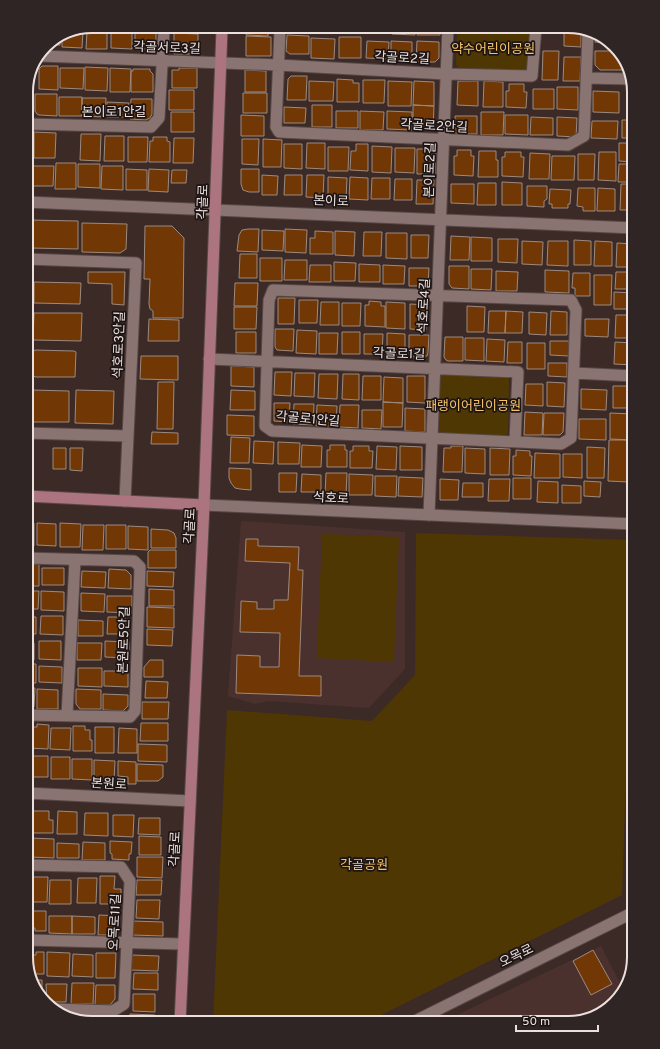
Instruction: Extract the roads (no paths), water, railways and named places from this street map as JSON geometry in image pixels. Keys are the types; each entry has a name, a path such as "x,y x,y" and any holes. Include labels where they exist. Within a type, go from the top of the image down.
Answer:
{"main road":[{"name":"각골로","path":"180,1016 204,505 222,33"},
{"name":"석호로","path":"33,496 204,505"}],"street":[{"name":"본이로1안길","path":"33,124 151,127 158,118 164,33"},
{"name":"각골로2안길","path":"280,33 276,126 279,132 568,145 584,136 588,36"},
{"name":"본이로2길","path":"442,219 448,33"},
{"name":"각골로2길","path":"220,62 446,74 532,76 535,33"},
{"name":"각골서로3길","path":"45,56 220,62"},
{"path":"586,78 625,79"},
{"name":"본이로","path":"33,202 627,228"},
{"name":"석호로4길","path":"429,515 434,368 442,219"},
{"name":"석호로3안길","path":"33,259 136,263 128,436"},
{"name":"각골로1안길","path":"273,290 438,295 571,300 576,310 571,438 561,444 432,439 272,432 265,426 268,300 273,290"},
{"name":"각골로1길","path":"209,359 518,372 515,442"},
{"path":"574,373 627,376"},
{"path":"33,433 128,436 125,501"},
{"name":"석호로","path":"204,505 627,524"},
{"name":"본원로5안길","path":"33,558 134,561 140,567 135,710 130,717 33,715"},
{"path":"67,716 75,560"},
{"name":"본원로","path":"33,793 190,801"},
{"name":"오목로11길","path":"33,865 121,867 130,881 124,1004 113,1011 65,1009"},
{"name":"오목로","path":"425,1016 627,915"},
{"path":"33,940 183,944"}],"park label":[{"name":"약수어린이공원","path":"493,48"},
{"name":"패랭이어린이공원","path":"473,405"},
{"name":"각골공원","path":"364,864"}]}
